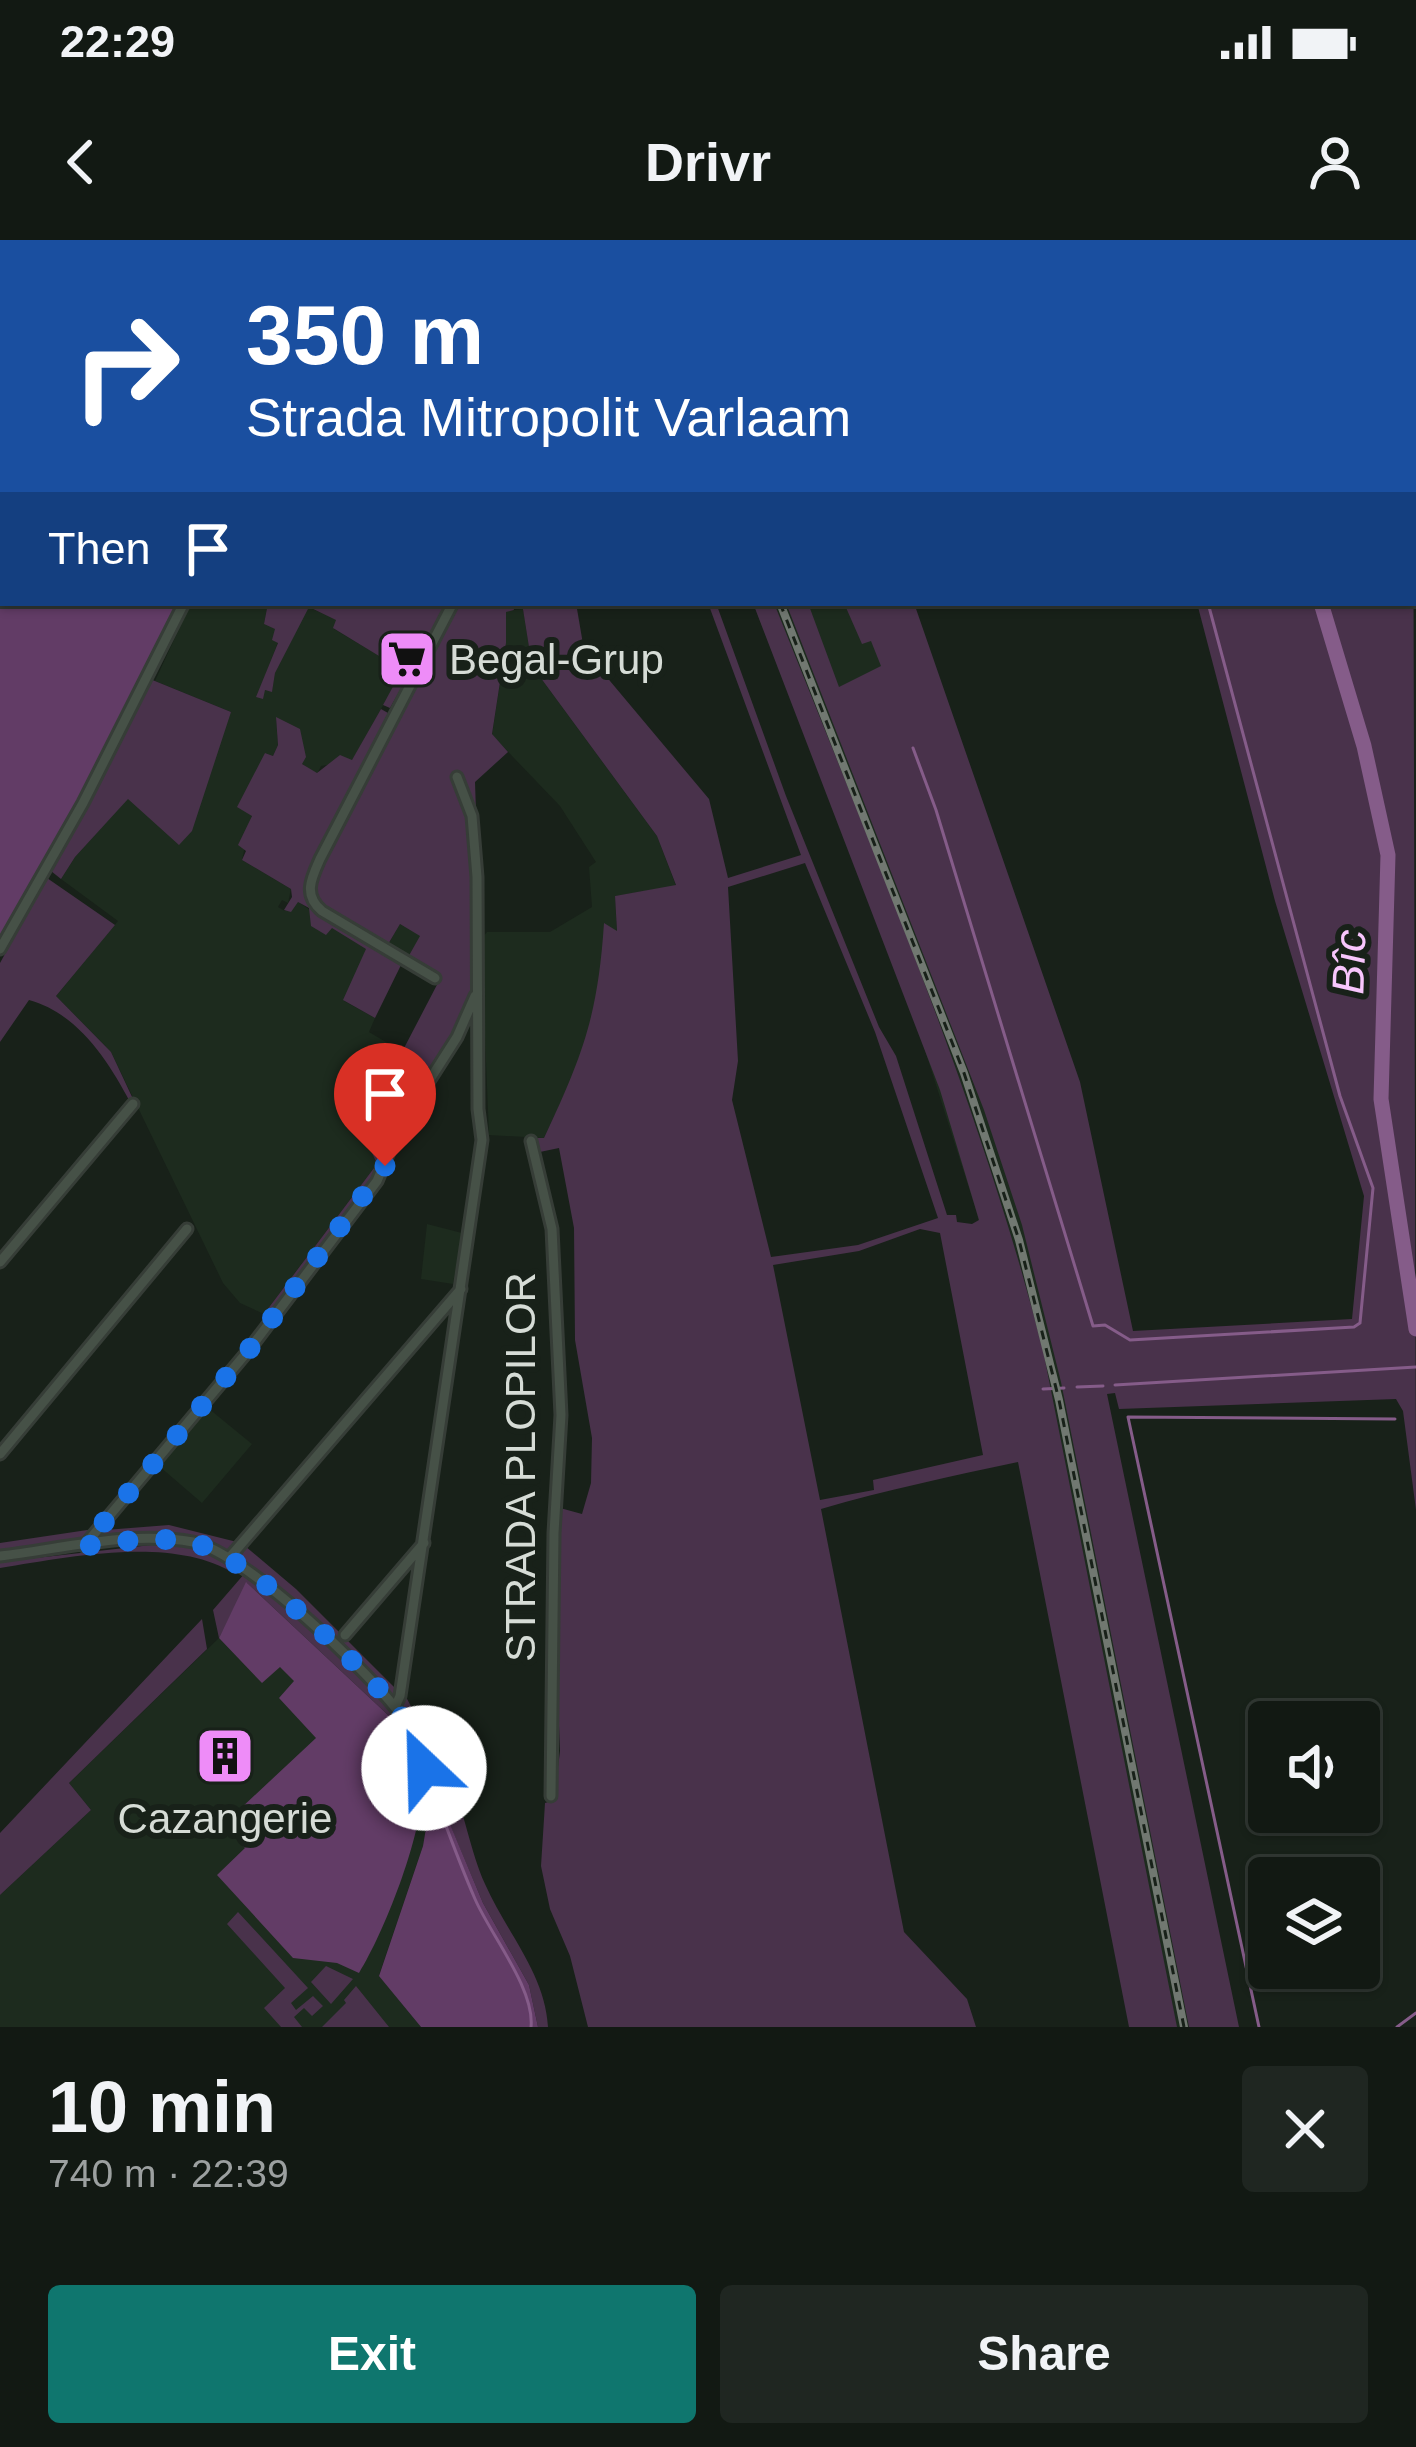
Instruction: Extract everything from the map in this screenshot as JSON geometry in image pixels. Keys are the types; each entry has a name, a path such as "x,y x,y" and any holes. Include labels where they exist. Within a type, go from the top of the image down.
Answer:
{"street":[{"path":"0,949 83,803 182,606"},
{"path":"435,978 322,911 309,893 320,859 451,606"},
{"path":"395,1707 424,1544 482,1140 472,816 458,777"},
{"path":"84,1546 248,1351 377,1181 399,1128 458,1037 477,993"},
{"path":"0,1262 133,1104"},
{"name":"STRADA PLOPILOR","path":"531,1141 552,1229 561,1415 550,1796"},
{"path":"0,1454 188,1229"},
{"path":"230,1557 461,1288"},
{"path":"0,1556 145,1540 179,1541 230,1557 282,1598 395,1707 415,1740 424,1768"},
{"path":"345,1635 424,1544"}],"shaded area":[{"path":"0,606 176,606 76,802 0,937"},
{"path":"190,606 267,606 264,624 276,629 278,642 257,697 264,690 272,691 275,673 308,607 337,620 334,629 403,670 352,761 321,766 317,774 302,764 276,718 278,745 273,756 265,753 242,860 291,889 288,903 282,900 278,907 285,911 297,901 367,949 344,1001 375,1018 369,1032 433,1070 393,1131 355,1112 377,1164 264,1314 240,1303 223,1283 111,1052 56,996 118,921 61,879 128,798 231,712 155,681"},
{"path":"267,606 447,606 390,708 383,705 402,670 333,628 336,620 309,607 275,673 272,692 265,690 263,699 256,697 278,643 272,640 275,629 264,624"},
{"path":"456,606 513,606 514,610 506,612 492,734 508,752 475,782 476,812 470,818 477,934 472,996 433,1070 402,1052 440,979 407,959 420,936 400,924 387,946 323,908 315,900 313,883"},
{"path":"522,606 577,606 584,650 709,799 728,878 801,855 709,606 717,606 786,796 879,1027 896,1056 947,1215 972,1224 979,1220 940,1090 754,606 775,606 920,972 1017,1254 1043,1350 1177,2027 1129,2027 1018,1462 821,1509 904,1932 967,1999 976,2027 588,2027 541,1866 545,1803 554,1800 560,1751 556,1651 560,1508 582,1514 591,1483 592,1438 575,1340 574,1228 559,1148 535,1153 534,1138 544,1138 579,1058 598,984 604,923 617,931 615,896 676,885 657,836 532,666","holes":["805,863 875,1032 938,1218 858,1245 771,1257 732,1100 738,1061 728,887","920,1229 940,1233 983,1455 873,1480 874,1490 820,1500 773,1265 859,1251"]},
{"path":"754,606 876,606 1078,1380 1206,2027 1149,2027 1009,1335 975,1207 915,1019"},
{"path":"787,606 809,606 839,687 881,666 871,641 862,644 845,606 915,606 1080,1082 1133,1331 1352,1319 1364,1196 1275,901 1198,606 1414,606 1416,1510 1403,1411 1396,1399 1119,1409 1115,1393 1107,1394 1239,2027 1189,2027 1061,1382 1022,1225 984,1110"},
{"path":"523,609 532,666 657,836 676,886 615,896 617,934 593,1020 580,1061 544,1138 489,1135 481,939 487,932 550,932 592,907 589,867 596,862 560,806 492,735 506,611"},
{"path":"150,679 231,712 192,831 179,845 128,799 61,879 51,871"},
{"path":"381,709 388,713 304,890 310,906 401,965 375,1018 343,1000 366,949 332,928 326,935 311,926 309,908 298,902 291,912 284,910 291,889 242,860 246,851 238,845 252,816 237,807 265,753 273,756 278,745 276,717 300,729 306,757 302,764 317,773 340,755 352,760"},
{"path":"47,878 115,925 56,996 111,1052 133,1099 130,1102 89,1040 46,1006 29,1000 0,1042 0,963"},
{"path":"400,924 421,936 407,959 387,946"},
{"path":"353,1110 393,1131 376,1179 270,1317 264,1314 377,1164"},
{"path":"427,1224 462,1233 453,1284 421,1279"},
{"path":"208,1408 252,1444 202,1503 159,1466"},
{"path":"169,1525 237,1542 229,1550 170,1534 97,1538 105,1530"},
{"path":"94,1529 83,1541 0,1553 0,1543"},
{"path":"169,1543 204,1549 239,1569 235,1574 210,1562 152,1552 89,1555 0,1568 0,1562"},
{"path":"245,1546 296,1589 396,1689 393,1700 237,1554"},
{"path":"245,1573 396,1713 416,1755 425,1791 416,1790 415,1774 388,1715 247,1583 219,1638 213,1610"},
{"path":"246,1582 388,1715 408,1746 416,1790 422,1791 400,1885 359,1973 337,1963 293,1958 217,1875 245,1848 224,1824 316,1738 279,1698 294,1681 280,1667 262,1683 219,1638"},
{"path":"202,1619 207,1649 69,1783 91,1810 0,1895 0,1833"},
{"path":"219,1638 262,1682 280,1666 416,1790 432,1792 423,1846 379,1975 421,2027 0,2027 0,1895 91,1810 69,1783"},
{"path":"406,1697 455,1791 485,1884 540,1989 548,2027 538,2027 529,1985 483,1903 437,1794 432,1792 427,1757 402,1709"},
{"path":"432,1792 437,1793 483,1903 529,1985 538,2027 421,2027 379,1976 423,1846"},
{"path":"238,1912 308,1988 291,2003 296,2010 313,1996 323,2006 312,2016 304,2008 294,2017 302,2027 281,2027 264,2008 285,1988 227,1924"},
{"path":"326,1966 353,1979 331,2004 311,1982"},
{"path":"356,1986 389,2027 322,2027 346,2003"}],"waterway":[{"path":"913,748 1093,1326 1105,1325 1130,1340 1354,1327 1360,1323 1373,1188 1340,1096 1209,606"},
{"name":"Bîc","path":"1322,606 1364,746 1388,855 1381,1099 1416,1329"},
{"path":"1115,1385 1416,1367"},
{"path":"1077,1387 1103,1386"},
{"path":"1043,1389 1064,1388"},
{"path":"1259,2027 1128,1417 1395,1419"},
{"path":"437,1802 475,1899 526,1996 531,2027"},
{"path":"1397,2027 1416,2013"}],"railway":[{"path":"781,606 964,1073 1019,1240 1059,1400 1184,2027"}],"place":[{"name":"Begal-Grup","path":"407,659"},
{"name":"Cazangerie","path":"225,1756"}],"route":[{"path":"385,1166 248,1351 84,1546 179,1541 230,1557 282,1598 395,1707 415,1740 424,1768"}]}
